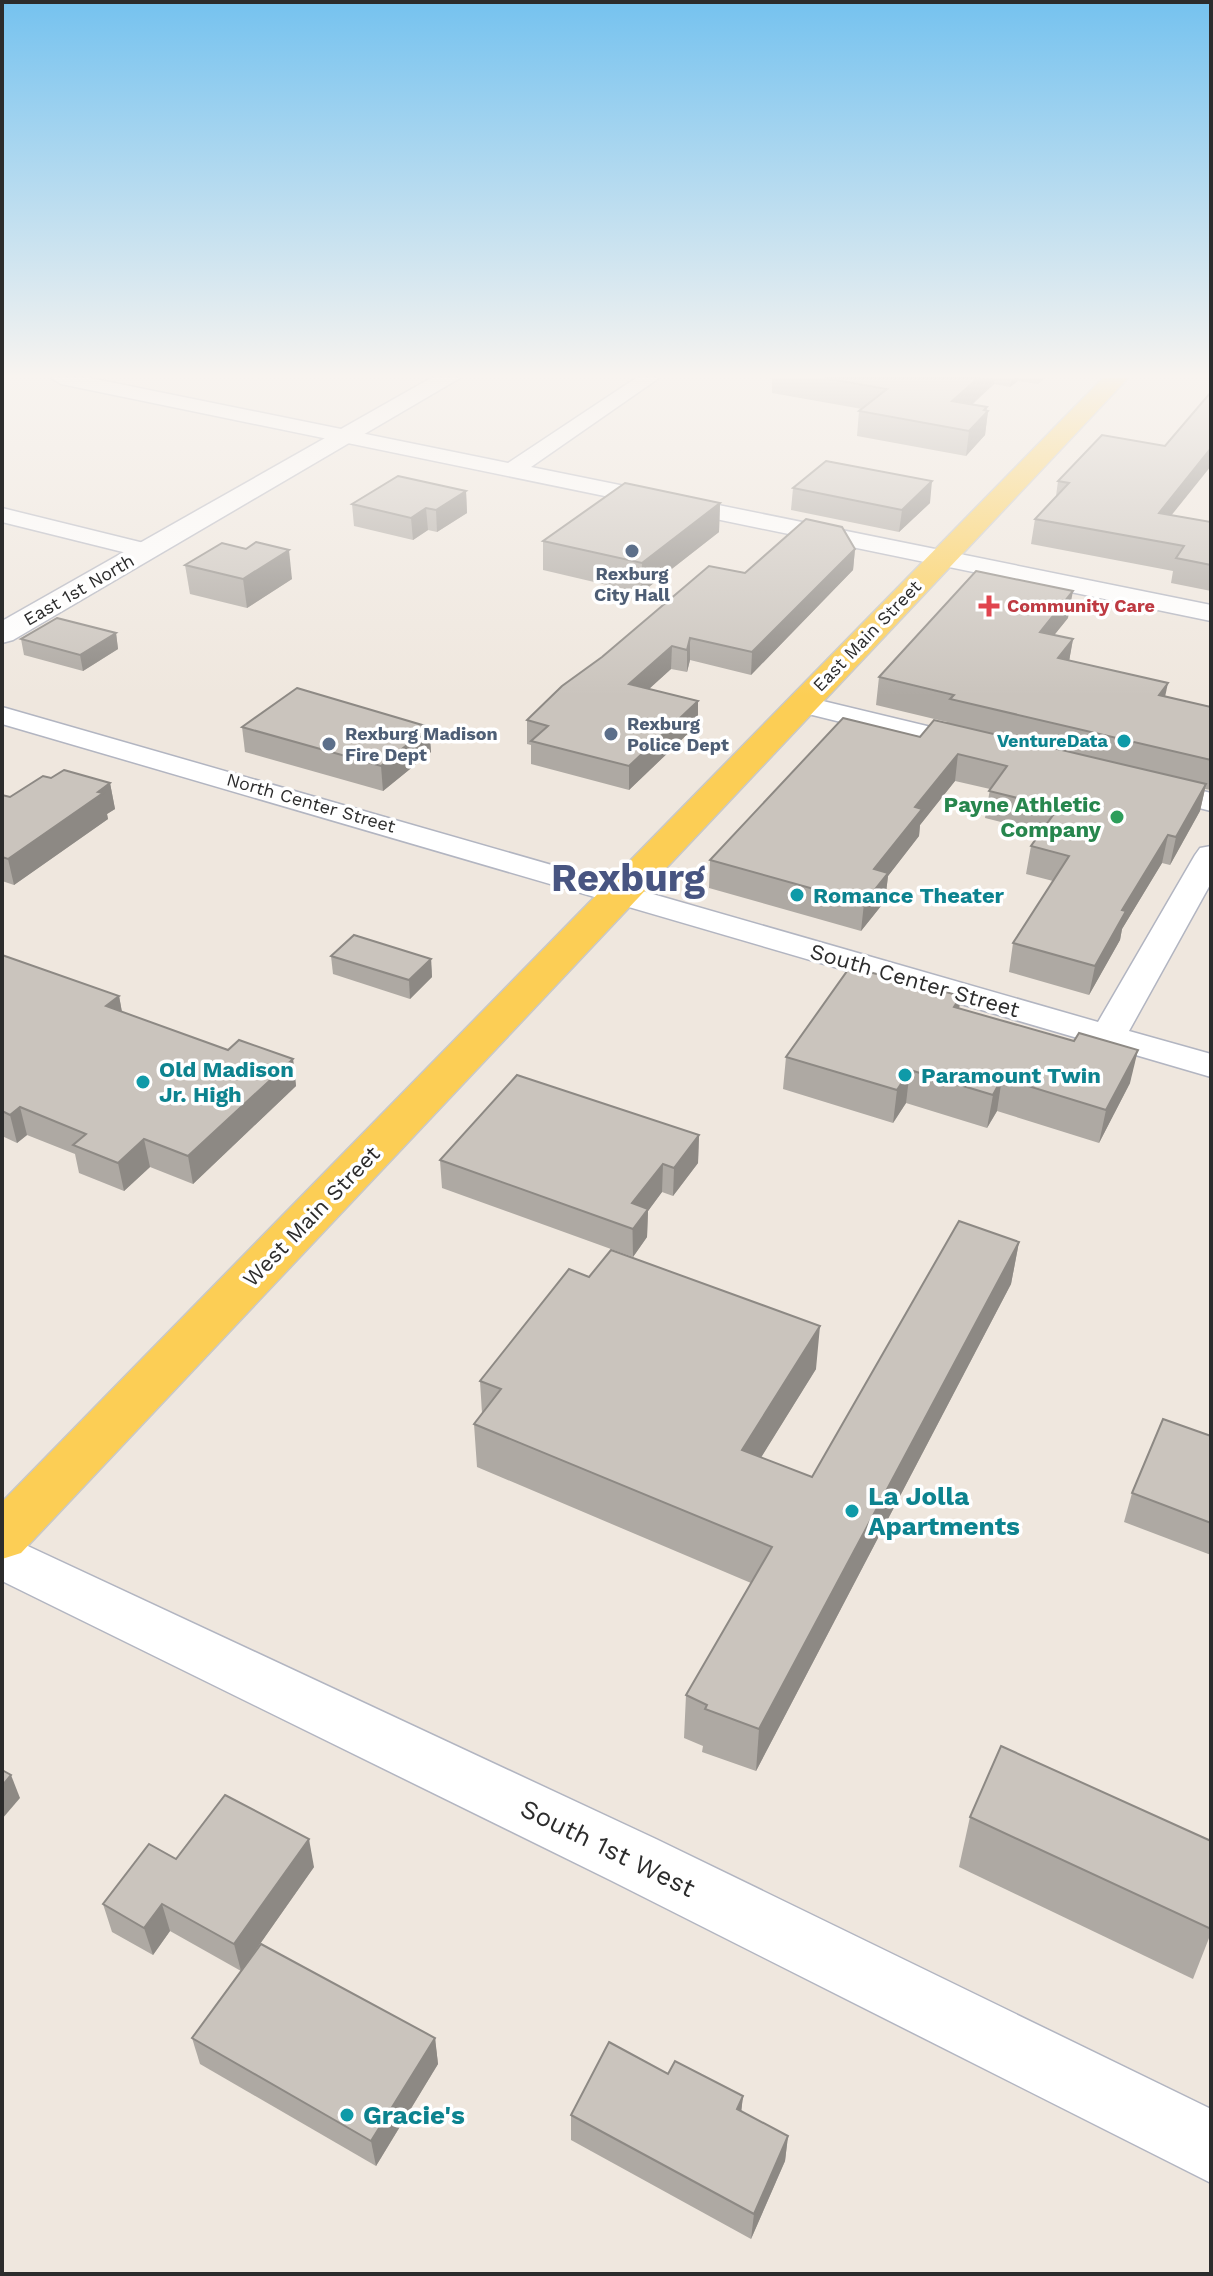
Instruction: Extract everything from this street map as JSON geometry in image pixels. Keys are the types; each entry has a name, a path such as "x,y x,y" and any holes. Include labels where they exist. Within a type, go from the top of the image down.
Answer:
{"main road":[{"name":"East 1st North","path":"2,634 263,484"},
{"name":"East Main Street","path":"619,895 1014,484"},
{"name":"West Main Street","path":"2,1537 619,895"},
{"name":"South 1st West","path":"2,1556 634,1860 1211,2147"}],"street":[{"path":"582,484 1211,613"},
{"path":"2,515 147,551"},
{"path":"802,704 1005,753"},
{"name":"North Center Street","path":"2,715 619,895"},
{"path":"1121,780 1211,802"},
{"path":"1108,1036 1211,855"},
{"name":"South Center Street","path":"619,895 1211,1066"}],"building":[{"path":"385,484 435,484 466,491 436,510 426,508 411,518 352,504"},
{"path":"623,484 720,503 642,563 543,541"},
{"path":"798,484 929,484 902,510 793,488"},
{"path":"1068,484 1182,484 1159,513 1211,522 1211,565 1176,558 1184,546 1035,519"},
{"path":"806,519 842,527 855,549 752,652 690,638 687,650 672,646 629,684 698,701 629,766 531,741 548,726 527,720 562,686 602,657 709,566 745,573"},
{"path":"256,542 289,550 243,579 185,565 222,543 246,549"},
{"path":"976,571 1073,591 1040,632 1073,639 1058,658 1168,683 1159,695 1211,707 1211,760 950,699 954,695 879,677"},
{"path":"57,618 116,633 80,655 21,639"},
{"path":"297,688 429,727 381,766 242,727"},
{"path":"843,718 920,737 934,720 1206,784 1176,837 1168,835 1122,910 1126,911 1095,966 1013,943 1069,856 1031,846 1058,808 989,791 1007,766 958,754 915,807 922,809 874,869 888,873 864,903 710,860"},
{"path":"64,770 110,783 98,792 103,793 8,859 2,857 2,795 10,797 43,776 51,778"},
{"path":"354,935 431,959 409,980 331,956"},
{"name":"Old Madison Jr. High","path":"2,955 119,996 106,1006 228,1050 239,1040 293,1059 188,1156 144,1139 118,1163 73,1145 86,1134 20,1107 10,1115 2,1111"},
{"path":"850,967 961,996 954,1007 1074,1041 1079,1033 1138,1050 1106,1110 1002,1078 993,1095 910,1070 897,1090 786,1057"},
{"path":"517,1075 699,1135 674,1168 663,1164 632,1203 648,1209 633,1229 440,1160"},
{"path":"959,1221 1019,1242 759,1729 705,1709 707,1705 686,1695 772,1547 474,1424 501,1389 480,1381 569,1269 589,1277 611,1250 820,1326 742,1450 812,1477"},
{"path":"1163,1419 1211,1436 1211,1523 1132,1493"},
{"path":"1001,1746 1211,1841 1211,1929 970,1817"},
{"path":"2,1770 11,1775 2,1786"},
{"path":"225,1795 309,1839 234,1944 162,1904 144,1928 103,1904 149,1844 176,1859"},
{"name":"Gracie's","path":"261,1944 435,2038 371,2141 192,2038"},
{"path":"609,2042 668,2074 675,2061 743,2096 737,2109 788,2136 754,2214 571,2115"}],"place":[{"name":"Rexburg City Hall","path":"632,551"},
{"name":"Community Care","path":"989,606"},
{"name":"Rexburg Police Dept","path":"611,734"},
{"name":"VentureData","path":"1124,741"},
{"name":"Rexburg Madison Fire Dept","path":"329,744"},
{"name":"Payne Athletic Company","path":"1117,817"},
{"name":"Romance Theater","path":"797,895"},
{"name":"Paramount Twin","path":"905,1075"},
{"name":"Old Madison Jr. High","path":"143,1082"},
{"name":"La Jolla Apartments","path":"852,1511"},
{"name":"Gracie's","path":"347,2115"}],"district":[{"name":"Rexburg","path":"628,878"}]}
